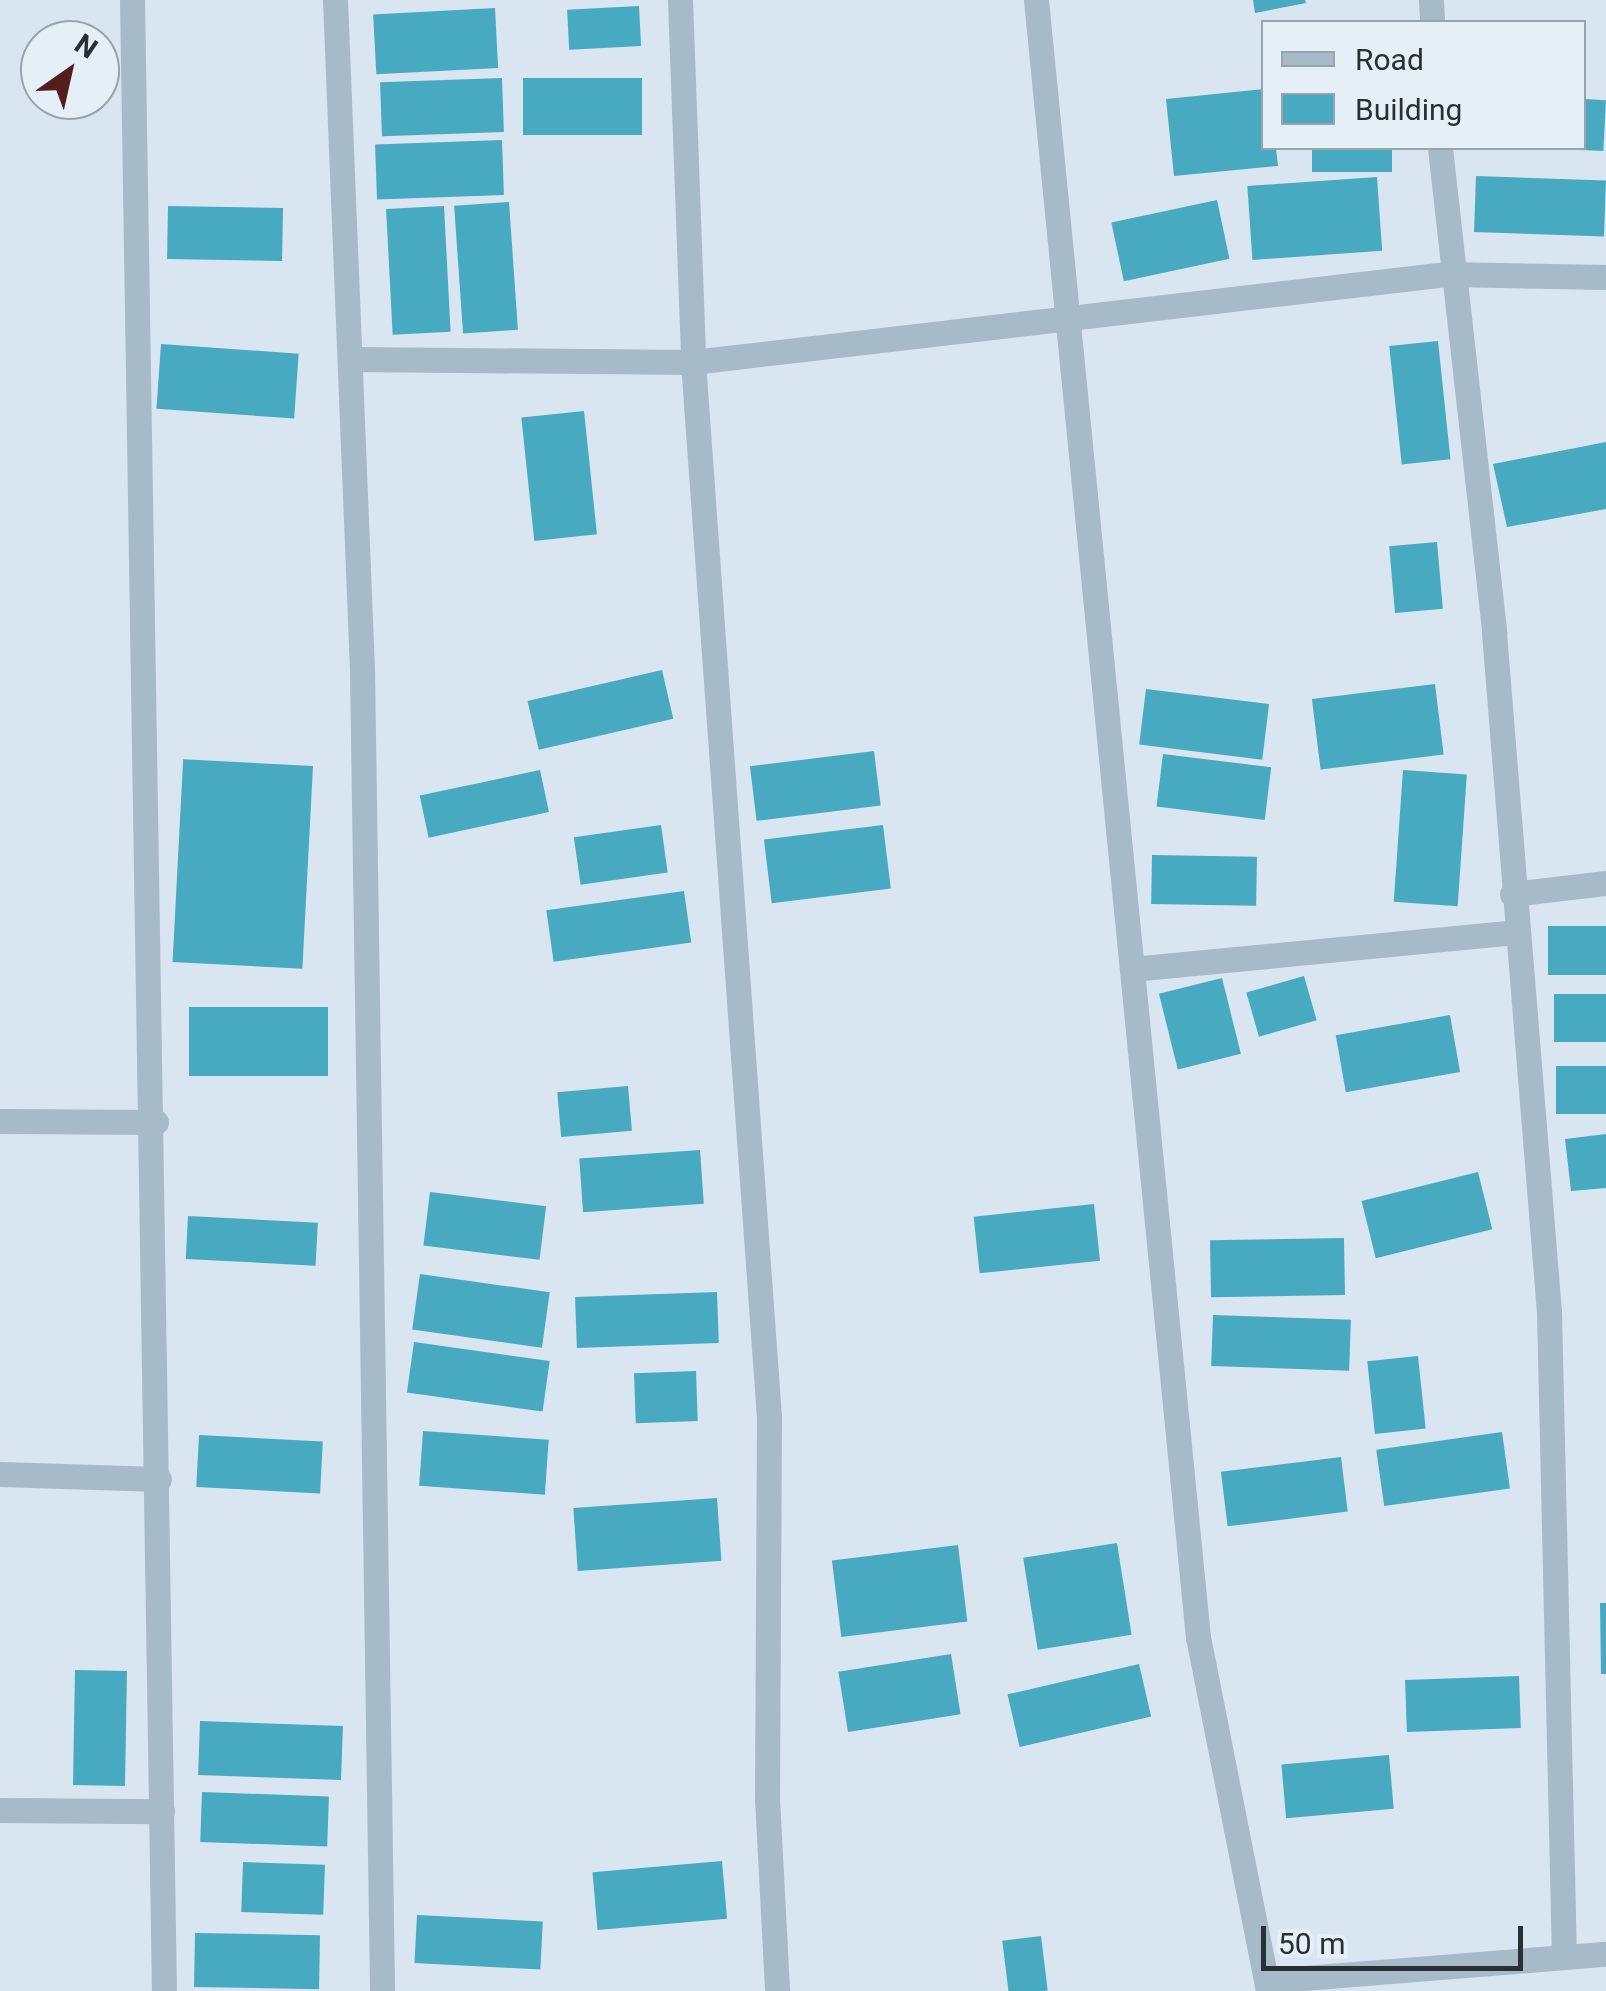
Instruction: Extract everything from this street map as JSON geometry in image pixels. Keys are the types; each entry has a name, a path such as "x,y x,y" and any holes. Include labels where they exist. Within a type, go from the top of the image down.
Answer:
{"street":[{"path":"132,0 156,1122 164,1991"},
{"path":"336,0 351,358 382,1991"},
{"path":"680,0 693,362 768,1397 767,1798 778,1991"},
{"path":"1036,0 1198,1637 1268,1986 1606,1954"},
{"path":"1440,150 1447,274 1494,632 1512,894 1549,1312 1564,1956"},
{"path":"351,358 693,362 1447,274 1606,277"},
{"path":"1512,894 1606,884"},
{"path":"1132,970 1516,932"},
{"path":"0,1120 156,1122"},
{"path":"0,1474 159,1478"},
{"path":"0,1810 162,1811"}],"building":[{"path":"1253,0 1305,0 1306,3 1255,13"},
{"path":"639,6 641,46 569,50 567,10"},
{"path":"495,8 498,68 376,74 373,14"},
{"path":"502,78 504,132 382,136 380,82"},
{"path":"523,78 642,78 642,135 523,135"},
{"path":"1261,89 1261,150 1276,150 1278,166 1174,176 1166,99"},
{"path":"1586,99 1606,100 1603,151 1583,150 1586,150"},
{"path":"502,140 504,195 377,199 375,144"},
{"path":"1312,150 1392,150 1392,172 1312,172"},
{"path":"1476,176 1606,181 1604,237 1474,232"},
{"path":"1377,177 1382,251 1252,260 1247,186"},
{"path":"1217,200 1229,259 1124,281 1111,222"},
{"path":"509,202 518,330 463,334 454,206"},
{"path":"168,206 283,208 282,261 167,259"},
{"path":"444,206 451,332 393,335 386,209"},
{"path":"1438,341 1450,459 1402,464 1389,346"},
{"path":"161,344 299,354 294,418 156,409"},
{"path":"584,411 597,534 534,541 521,418"},
{"path":"1606,442 1606,509 1507,527 1493,464"},
{"path":"1437,542 1443,609 1395,613 1389,546"},
{"path":"662,670 673,719 539,750 528,701"},
{"path":"1435,684 1444,754 1321,770 1312,699"},
{"path":"1146,689 1269,704 1262,760 1139,745"},
{"path":"874,751 881,806 757,821 750,766"},
{"path":"1163,754 1271,767 1265,820 1157,807"},
{"path":"183,759 313,766 302,969 173,962"},
{"path":"540,770 549,812 429,838 420,796"},
{"path":"1403,770 1467,774 1458,906 1394,902"},
{"path":"661,825 668,873 581,885 574,837"},
{"path":"883,825 891,889 772,903 764,840"},
{"path":"1152,855 1257,857 1256,906 1151,904"},
{"path":"684,891 691,942 554,962 546,910"},
{"path":"1548,926 1606,926 1606,975 1548,975"},
{"path":"1304,976 1317,1020 1259,1037 1246,993"},
{"path":"1222,978 1241,1054 1178,1069 1159,994"},
{"path":"1554,994 1606,994 1606,1042 1554,1042"},
{"path":"189,1007 328,1007 328,1076 189,1076"},
{"path":"1450,1015 1460,1072 1346,1092 1336,1035"},
{"path":"1556,1066 1606,1066 1606,1114 1556,1114"},
{"path":"628,1086 632,1131 561,1137 557,1092"},
{"path":"1606,1134 1606,1188 1571,1191 1565,1139"},
{"path":"700,1150 704,1204 583,1212 579,1158"},
{"path":"1478,1172 1492,1229 1376,1258 1362,1201"},
{"path":"430,1192 546,1206 540,1260 423,1246"},
{"path":"1094,1204 1100,1261 980,1273 974,1217"},
{"path":"188,1216 318,1223 316,1266 186,1259"},
{"path":"1344,1238 1345,1295 1211,1297 1210,1240"},
{"path":"420,1274 550,1292 542,1348 412,1329"},
{"path":"717,1292 719,1343 577,1348 575,1297"},
{"path":"1213,1315 1351,1320 1349,1371 1211,1366"},
{"path":"414,1342 550,1361 543,1412 407,1393"},
{"path":"1418,1356 1426,1429 1375,1434 1367,1361"},
{"path":"696,1371 698,1421 636,1423 634,1373"},
{"path":"423,1431 549,1440 545,1495 419,1486"},
{"path":"1502,1432 1510,1488 1384,1506 1376,1450"},
{"path":"199,1435 323,1441 320,1493 196,1487"},
{"path":"1341,1457 1348,1512 1228,1526 1221,1472"},
{"path":"717,1498 721,1561 578,1571 573,1508"},
{"path":"1117,1543 1132,1635 1038,1650 1023,1558"},
{"path":"958,1545 967,1621 841,1637 832,1560"},
{"path":"1600,1603 1606,1603 1606,1674 1601,1674"},
{"path":"951,1654 961,1714 848,1732 838,1672"},
{"path":"1139,1664 1151,1717 1020,1747 1007,1694"},
{"path":"75,1670 127,1671 125,1786 73,1785"},
{"path":"1519,1676 1521,1728 1407,1732 1405,1680"},
{"path":"200,1721 343,1726 341,1780 198,1775"},
{"path":"1389,1755 1394,1809 1286,1818 1281,1764"},
{"path":"202,1792 329,1796 327,1846 200,1842"},
{"path":"722,1861 727,1919 598,1930 592,1872"},
{"path":"243,1862 325,1865 323,1915 241,1912"},
{"path":"417,1915 543,1922 540,1970 414,1963"},
{"path":"195,1933 320,1935 319,1989 194,1987"},
{"path":"1041,1936 1048,1991 1008,1991 1002,1941"}]}
